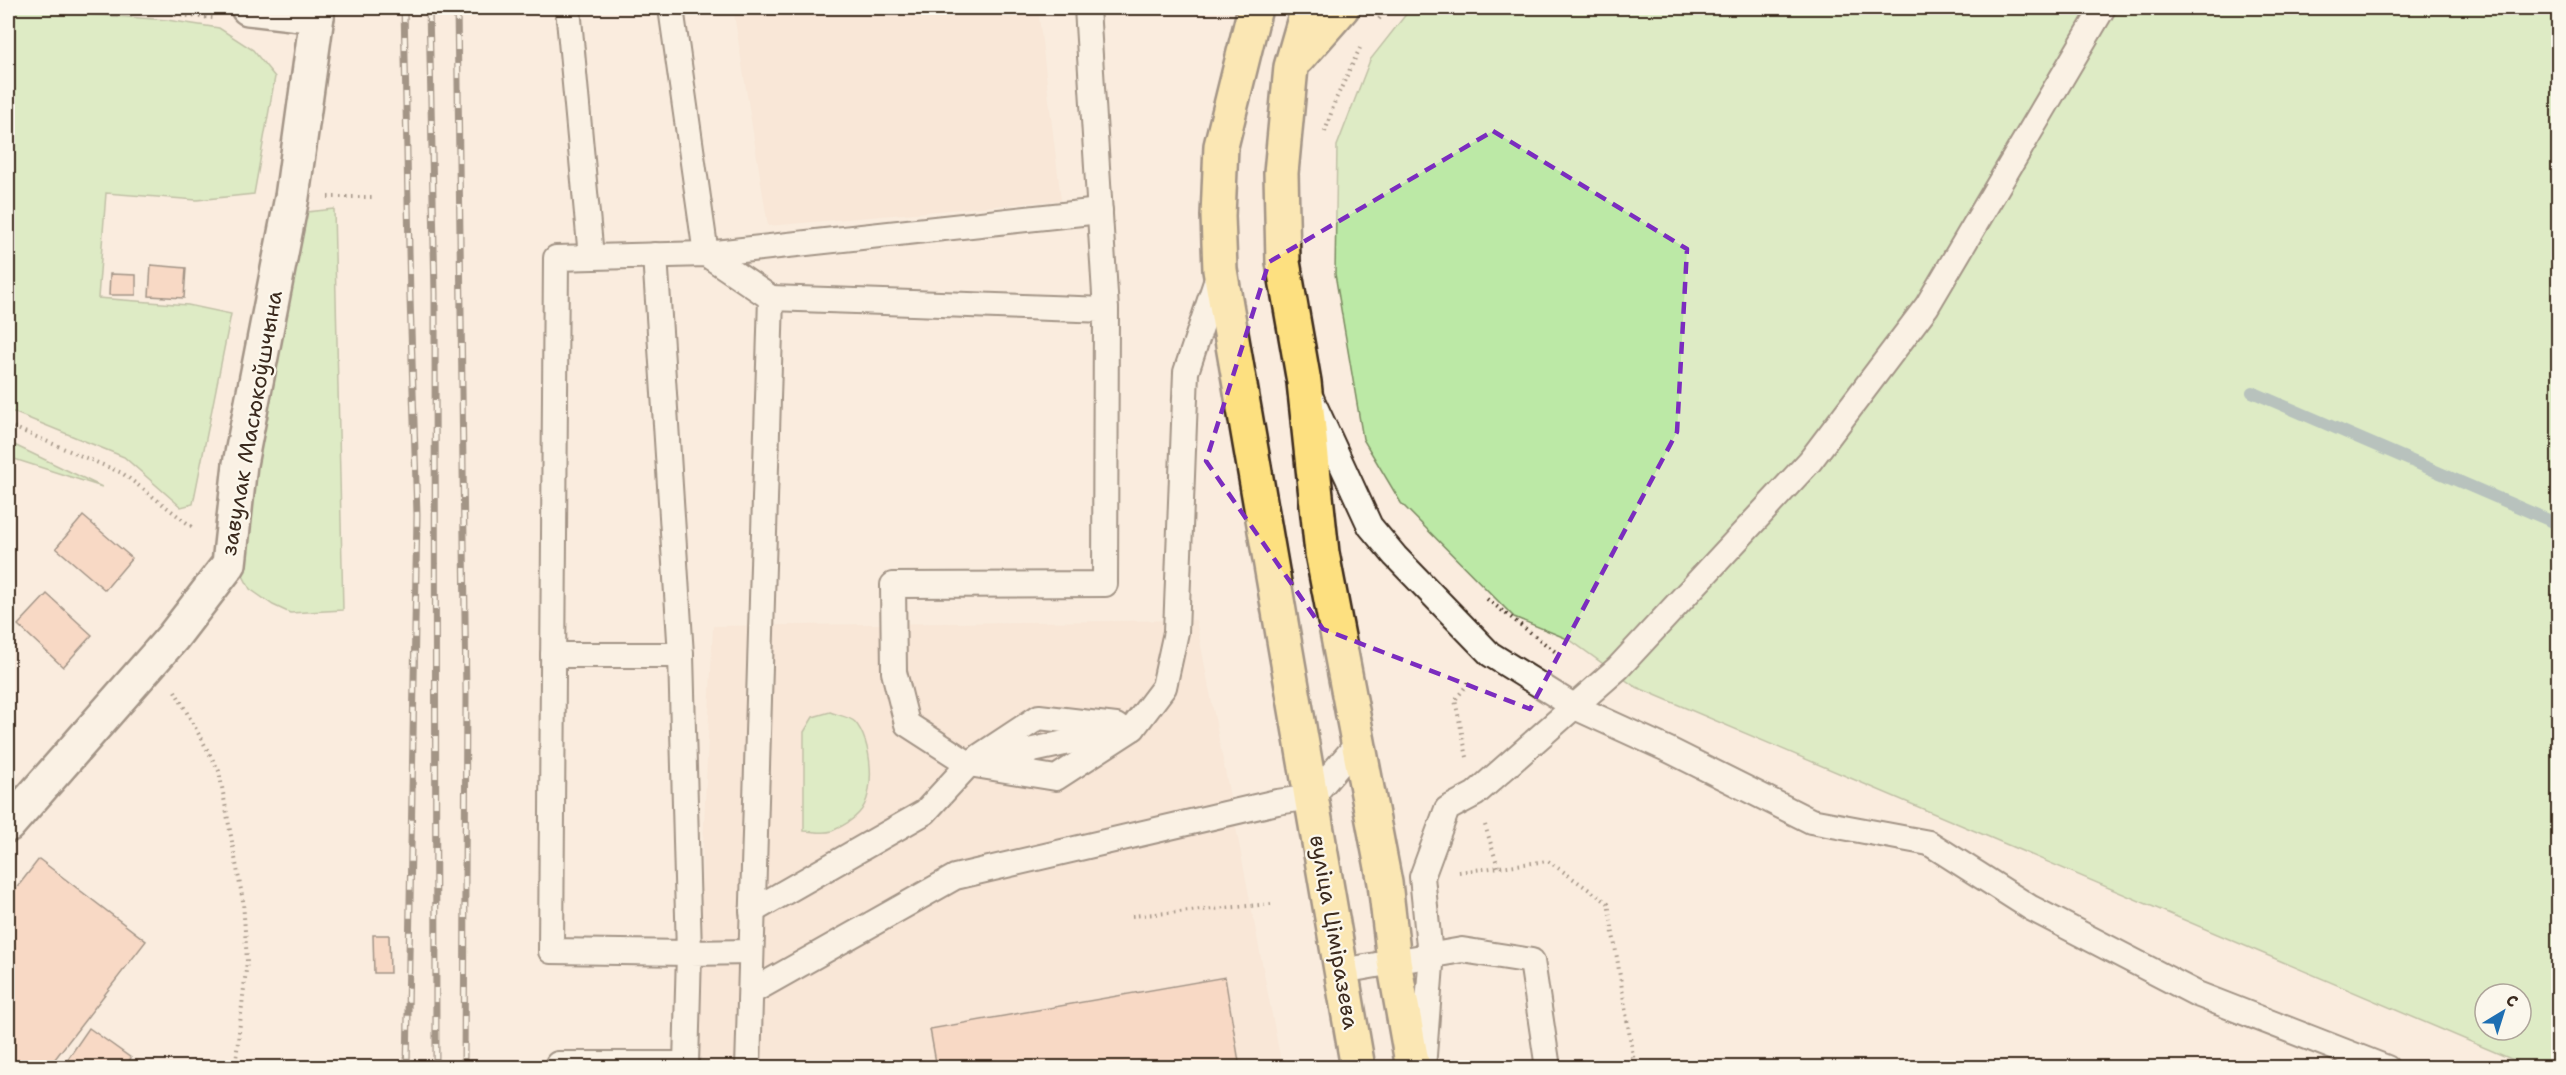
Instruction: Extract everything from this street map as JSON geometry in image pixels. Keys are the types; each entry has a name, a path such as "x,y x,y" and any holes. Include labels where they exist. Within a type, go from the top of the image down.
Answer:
{"main road":[{"name":"вуліца Ціміразева","path":"1255,8 1221,146 1218,216 1220,270 1358,1068"},
{"path":"1308,8 1291,67 1281,174 1283,262 1304,382 1322,553 1385,883 1394,961 1413,1068"},
{"path":"1291,67 1342,8"}],"street":[{"path":"235,13 317,12"},
{"name":"завулак Масюкоўшчына","path":"8,825 155,656 229,564 240,464 292,197 317,12"}],"lane":[{"path":"568,8 591,257"},
{"path":"671,8 706,254 771,298 1106,310"},
{"path":"1087,8 1106,310 1105,584 893,585 894,672 907,724 969,764 1133,728 1164,687 1176,632 1186,372 1220,270"},
{"path":"1423,1068 1430,956 1422,878 1447,809 1475,794 1618,668 1810,461 1927,306 2103,8"},
{"path":"751,951 689,953 551,951 556,258 706,254 1100,211"},
{"path":"558,1068 558,1064 686,1064 689,953 681,655 655,255"},
{"path":"748,1068 771,298"},
{"path":"1304,382 1370,526 1395,556 1490,654 1575,707 1669,750 1811,822 1929,843 2031,908 2197,994 2387,1068"},
{"path":"553,655 681,655"},
{"path":"752,911 925,812 969,764 1039,717 1133,728"},
{"path":"751,992 955,877 1277,802 1312,797 1358,743"},
{"path":"1342,972 1462,950 1532,961 1548,1068"}],"path":[{"path":"176,8 176,15 235,13"},
{"path":"1376,24 1386,8"},
{"path":"1321,142 1335,101 1365,40"},
{"path":"292,197 376,197"},
{"path":"8,425 122,473 202,534 229,564"},
{"path":"1481,594 1513,622 1600,684"},
{"path":"1490,654 1455,700 1475,794 1498,867"},
{"path":"155,656 219,771 243,901 247,961 235,1068"},
{"path":"1456,873 1548,861 1608,903 1635,1068"},
{"path":"1132,916 1271,904"}],"highlighted area":[{"path":"1493,131 1687,249 1677,432 1530,709 1323,629 1206,461 1269,262"}],"shaded area":[{"path":"733,8 1038,8 1061,200 768,226"},
{"path":"1196,620 1282,1067 693,1068 713,626"}],"green space":[{"path":"8,8 167,20 219,28 253,50 275,77 254,194 197,200 106,193 98,298 188,305 231,314 193,504 181,507 124,457 8,410"},
{"path":"1411,8 2558,8 2558,1067 2530,1067 1634,686 1570,640 1514,617 1401,503 1363,439 1335,274 1337,146 1370,60"},
{"path":"334,209 343,610 290,613 273,605 250,589 240,570 238,545 307,212"},
{"path":"8,442 102,487 8,457"},
{"path":"830,712 853,720 861,731 870,768 868,793 859,813 843,826 829,832 804,831 804,732 813,717"}],"building":[{"path":"151,265 186,268 184,298 149,296"},
{"path":"110,274 136,275 136,295 109,295"},
{"path":"83,516 132,558 105,590 56,548"},
{"path":"47,594 92,635 63,667 18,625"},
{"path":"39,859 146,941 48,1068 8,1068 8,899"},
{"path":"373,935 389,935 390,973 374,973"},
{"path":"1225,977 1240,1068 937,1068 930,1029"},
{"path":"89,1028 131,1058 124,1068 78,1068 67,1060"}],"waterway":[{"path":"2252,392 2558,524"}],"railway":[{"path":"404,8 417,515 407,1068"},
{"path":"429,8 435,294 436,1068"},
{"path":"457,8 466,694 464,1068"}]}
